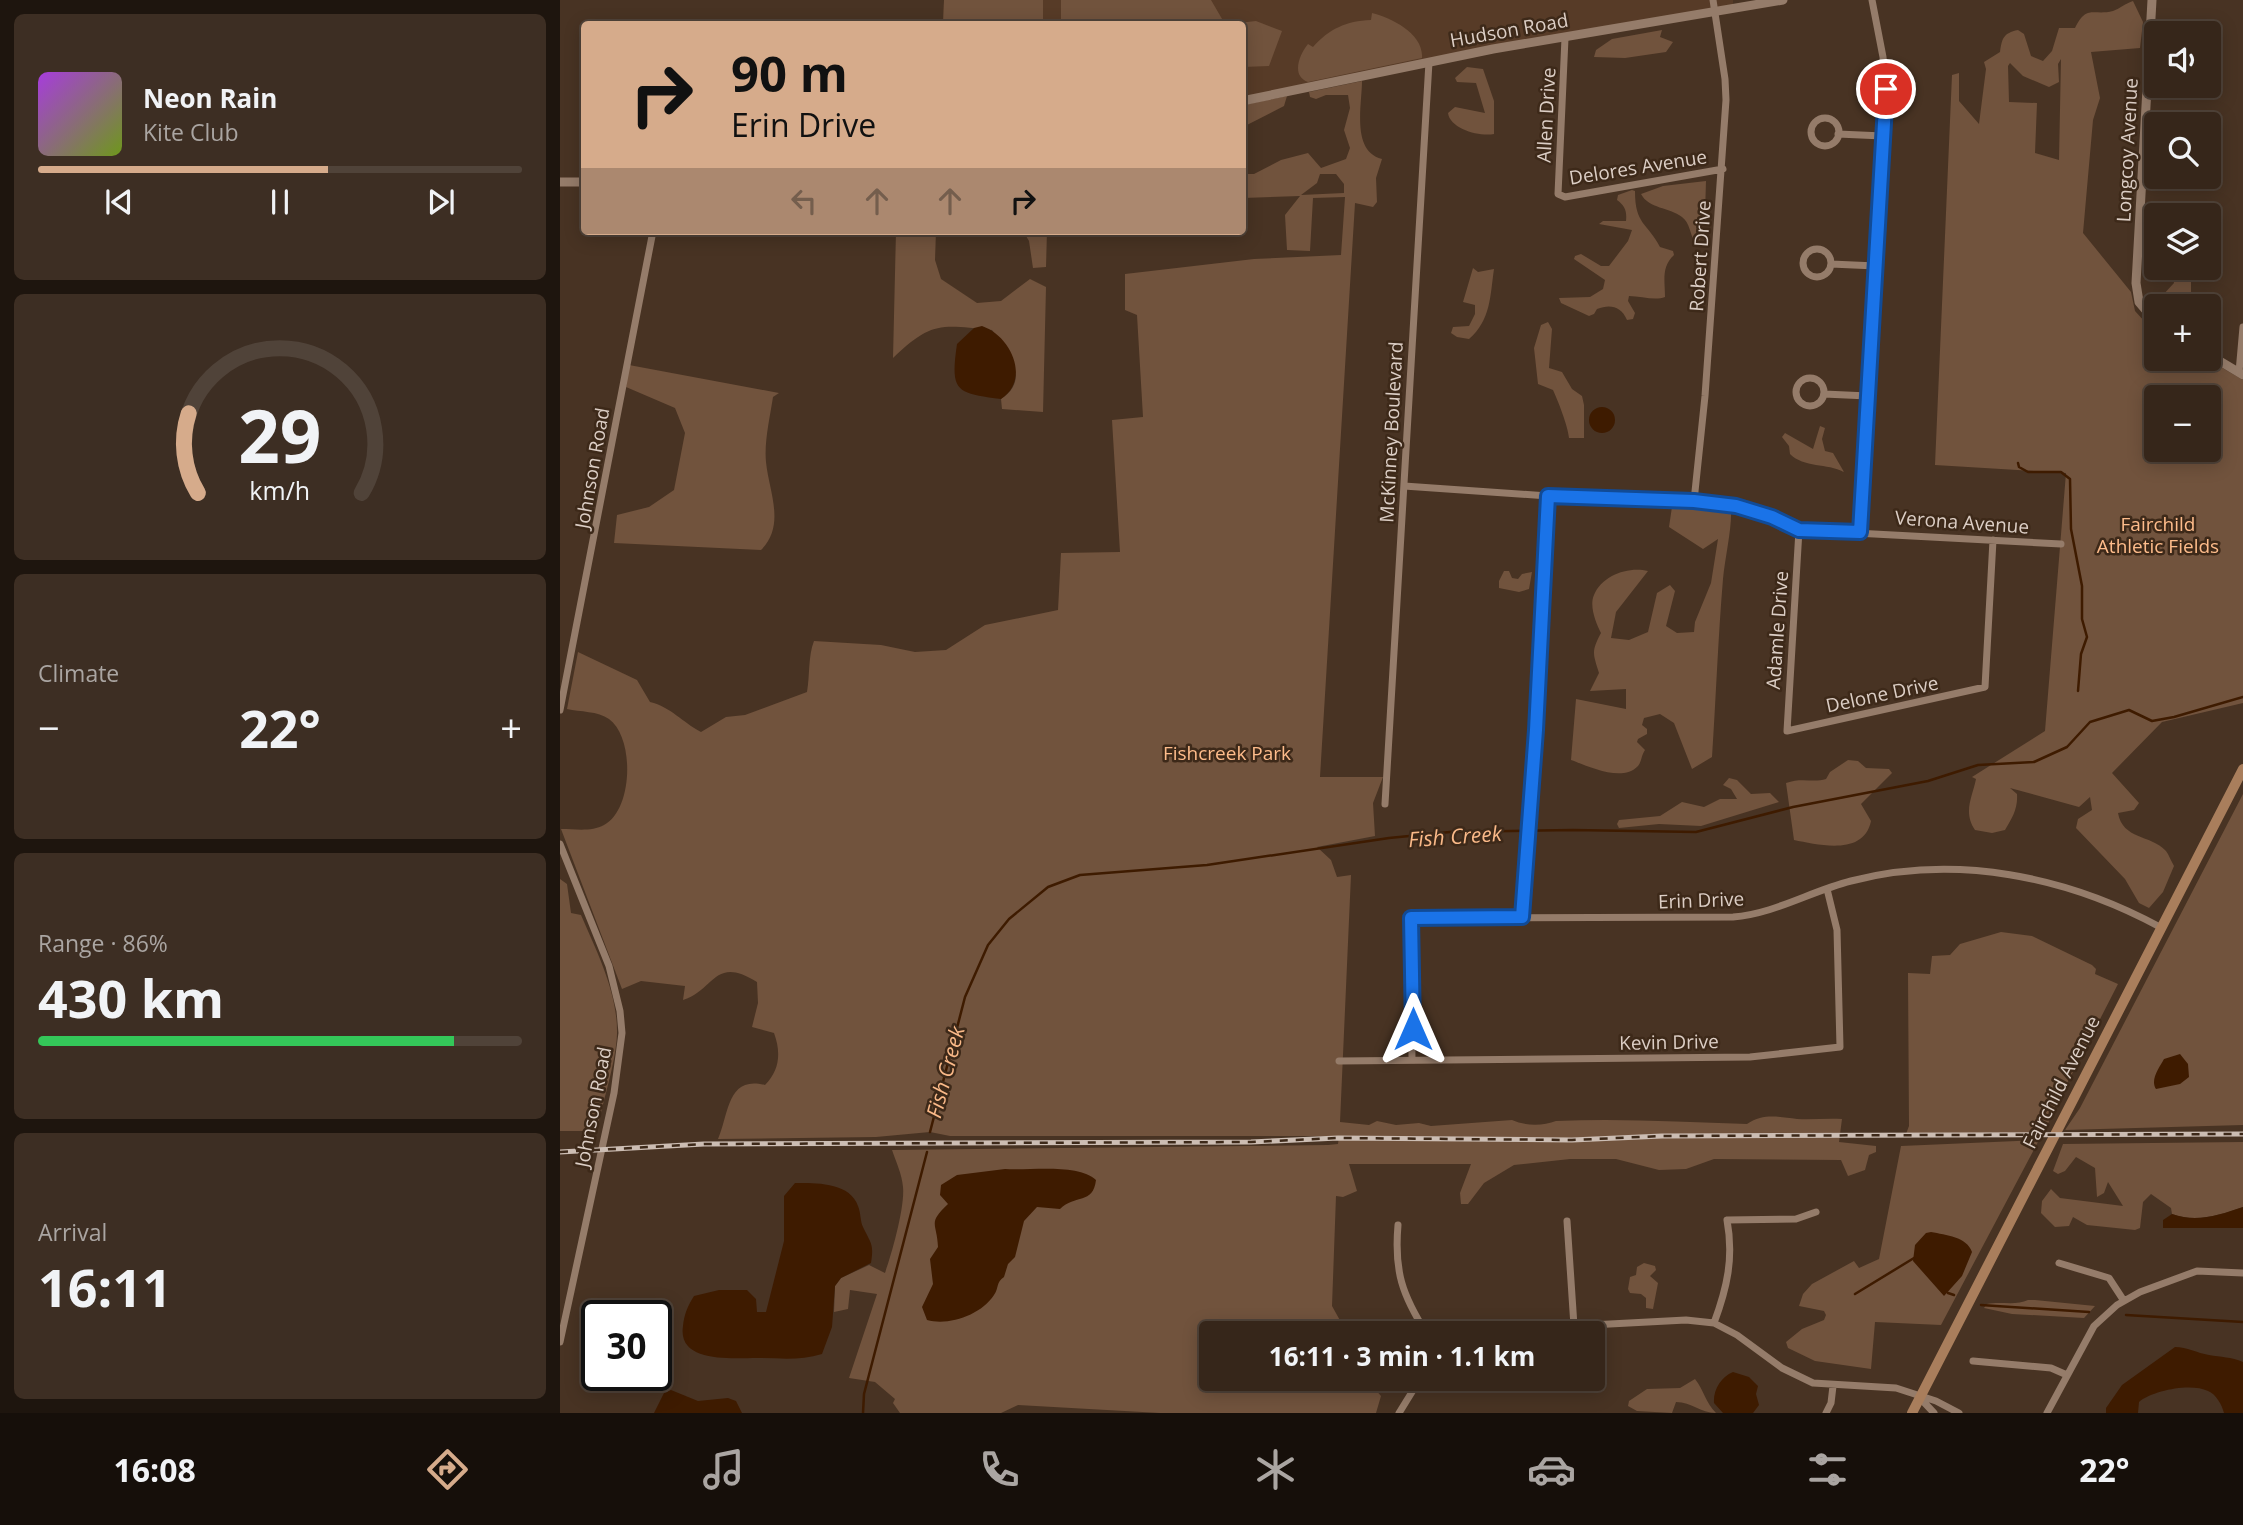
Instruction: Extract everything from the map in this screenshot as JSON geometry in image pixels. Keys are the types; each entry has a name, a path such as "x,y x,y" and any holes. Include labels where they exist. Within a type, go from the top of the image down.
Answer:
{"main road":[{"name":"Fairchild Avenue","path":"1912,1413 2243,769"}],"street":[{"name":"Robert Drive","path":"1694,501 1698,484 1723,169 1726,85 1713,0"},
{"name":"Hudson Road","path":"1246,101 1429,62 1783,0"},
{"path":"1860,532 1885,75 1872,0"},
{"name":"Longcoy Avenue","path":"2144,308 2139,302 2136,284 2152,0"},
{"name":"Allen Drive","path":"1558,194 1565,38"},
{"name":"McKinney Boulevard","path":"1385,804 1429,62"},
{"path":"1838,134 1883,136"},
{"name":"Delores Avenue","path":"1558,194 1565,197 1723,169"},
{"path":"560,182 581,182"},
{"name":"Johnson Road","path":"560,710 652,235"},
{"path":"1831,264 1876,266"},
{"path":"2221,361 2241,373 2243,327"},
{"path":"1824,394 1868,396"},
{"name":"Verona Avenue","path":"1404,486 1548,496 1694,501 1736,506 1772,517 1799,530 2061,544"},
{"path":"1522,917 1548,496"},
{"name":"Adamle Drive","path":"1787,731 1799,530"},
{"name":"Delone Drive","path":"1787,731 1985,688 1993,540"},
{"name":"Johnson Road","path":"560,844 610,966 620,1010 622,1045 560,1342"},
{"name":"Erin Drive","path":"1412,1060 1411,918 1745,916 1827,889 1882,875 1963,870 2042,880 2091,895 2160,927"},
{"name":"Kevin Drive","path":"1339,1060 1761,1056 1840,1046 1837,930 1827,889"},
{"path":"1714,1324 1727,1288 1730,1236 1727,1220 1796,1219 1816,1212"},
{"path":"1567,1221 1574,1321"},
{"path":"1398,1225 1396,1263 1409,1306 1419,1321"},
{"path":"2059,1263 2109,1278 2124,1301"},
{"path":"2047,1413 2094,1326 2124,1301 2140,1292 2197,1271 2243,1273"},
{"path":"1605,1324 1686,1320 1714,1324 1737,1335 1782,1368 1813,1382 1833,1386 1889,1387 1936,1401 1959,1413"},
{"path":"1973,1362 2051,1368 2067,1376"},
{"path":"1826,1413 1831,1403 1833,1386"},
{"path":"1399,1413 1413,1391"},
{"path":"1919,1397 1934,1413"}],"shaded area":[{"path":"944,0 1733,0 1733,9 1565,38 1246,101 1246,21 943,21"},
{"path":"982,326 1001,339 1014,359 1015,381 1010,391 1001,399 965,392 956,381 957,344 974,328"},
{"path":"1602,407 1611,411 1615,420 1611,429 1602,433 1593,429 1589,420 1593,411"},
{"path":"2180,1054 2188,1064 2189,1077 2180,1084 2156,1089 2155,1078 2164,1059"},
{"path":"1005,1169 1077,1171 1096,1180 1094,1188 1087,1196 1060,1209 1037,1207 1024,1221 1015,1257 1008,1264 994,1295 981,1308 954,1320 927,1320 922,1307 933,1284 930,1259 938,1247 935,1220 948,1204 940,1195 941,1185 957,1175"},
{"path":"795,1183 831,1185 848,1192 858,1206 862,1225 872,1247 871,1263 841,1278 835,1286 832,1327 822,1354 798,1358 722,1358 698,1353 689,1347 684,1338 683,1326 694,1296 719,1290 747,1290 756,1299 757,1312 766,1312 784,1241 784,1196"},
{"path":"2243,1207 2243,1228 2163,1228 2163,1220 2172,1214 2199,1218"},
{"path":"1926,1233 1961,1240 1972,1252 1962,1276 1944,1296 1913,1261 1915,1245"},
{"path":"2175,1347 2243,1362 2243,1413 2224,1413 2214,1395 2192,1388 2154,1394 2139,1402 2138,1413 2106,1413 2106,1408 2122,1385"},
{"path":"1733,1372 1749,1377 1758,1386 1756,1394 1759,1405 1753,1413 1723,1413 1714,1403 1719,1384"},
{"path":"672,1390 698,1401 728,1398 736,1401 742,1413 654,1413 664,1393"}],"green space":[{"path":"944,0 1043,0 1043,21 943,21"},
{"path":"1061,0 1211,0 1223,21 1061,21"},
{"name":"Fairchild Athletic Fields","path":"2133,1 2143,22 2140,48 2091,52 2100,98 2093,120 2083,233 2131,292 2135,311 2144,321 2144,371 2221,371 2221,367 2243,380 2243,703 2162,722 2112,773 2139,803 2134,810 2118,813 2125,828 2160,846 2174,866 2163,892 2149,908 2139,903 2125,879 2076,828 2078,819 2092,810 2090,797 2079,807 2010,788 2017,794 2017,804 2005,830 1992,833 1975,830 1971,823 1969,805 1976,779 1972,777 2045,731 2066,473 1935,465 1952,75 1959,73 1959,101 1979,124 1986,69 1984,62 2000,52 2006,35 2018,30 2024,34 2031,56 2043,61 2052,51 2059,28 2075,28 2087,13 2113,11","holes":["2061,59 2059,160 2035,153 2037,103 2009,102 2010,63 2023,76 2049,87 2059,82 2058,64"]},
{"path":"1372,13 1405,28 1418,42 1422,58 1308,82 1303,79 1298,65 1308,44 1313,47 1325,35 1346,24 1371,20"},
{"path":"1256,21 1282,31 1269,66 1246,67 1246,22"},
{"path":"1662,30 1660,37 1673,42 1666,52 1625,58 1594,57 1596,50 1612,39"},
{"path":"1467,67 1483,69 1494,101 1494,134 1466,131 1450,119 1448,113 1455,107 1485,113 1476,83 1457,82 1455,78"},
{"name":"Fishcreek Park","path":"1362,81 1362,137 1372,154 1382,159 1376,178 1377,202 1373,207 1355,203 1320,777 1383,777 1373,803 1375,836 1317,847 1331,860 1337,877 1351,875 1340,1122 1369,1125 1377,1121 1396,1125 1419,1123 1431,1126 1512,1120 1534,1125 1556,1121 1604,1120 1747,1124 1759,1118 1771,1117 1842,1119 1839,1142 1876,1146 1876,1152 1869,1155 1865,1170 1848,1176 1841,1160 1714,1159 1686,1169 1659,1170 1616,1159 1570,1159 1514,1165 1484,1183 1468,1204 1461,1204 1460,1193 1471,1164 1349,1164 1357,1191 1343,1197 1336,1196 1332,1306 1340,1321 1199,1321 1199,1391 1377,1391 1381,1396 1376,1413 1160,1413 1018,1405 1001,1413 900,1413 893,1403 895,1399 875,1382 849,1378 877,1294 850,1290 848,1309 834,1312 835,1286 841,1278 869,1265 885,1273 903,1196 901,1177 892,1150 1328,1145 1338,1144 1339,1136 950,1136 930,1132 876,1137 718,1139 736,1091 753,1083 765,1085 774,1073 778,1054 774,1033 752,1027 758,1003 757,982 743,975 723,973 683,1000 685,986 641,981 622,989 561,829 599,827 614,817 621,805 627,773 623,741 609,719 594,713 567,709 578,652 637,680 650,702 664,707 701,732 726,717 745,715 807,692 814,641 881,645 915,652 946,650 985,625 1058,610 1061,553 1120,552 1112,420 1143,417 1137,315 1125,310 1125,274 1254,259 1341,255 1345,197 1313,198 1310,251 1287,250 1285,215 1300,196 1246,198 1246,174 1254,174 1281,160 1308,153 1321,168 1346,159 1350,148 1344,130 1350,108 1348,95 1326,95 1316,99 1310,97 1309,92","holes":["1320,174 1336,174 1344,184 1344,193 1301,195 1317,183"]},
{"path":"1287,96 1284,106 1246,125 1246,104"},
{"path":"1706,181 1705,214 1700,240 1695,243 1685,219 1649,203 1641,194 1663,186"},
{"path":"1635,191 1639,217 1660,247 1673,251 1674,255 1665,269 1665,297 1629,296 1628,301 1635,313 1633,319 1627,320 1615,307 1597,309 1589,316 1561,303 1559,298 1590,297 1603,289 1605,280 1574,259 1581,254 1601,266 1609,266 1628,241 1632,230 1599,224 1603,221 1626,221 1625,209 1617,200 1618,195"},
{"path":"896,235 936,235 935,260 941,279 977,303 1001,301 1030,279 1046,287 1043,412 1002,409 1001,399 1015,383 1016,374 1010,355 992,330 938,328 918,337 893,358"},
{"path":"1025,235 1047,235 1046,267 1033,268 1029,241"},
{"path":"1473,268 1478,272 1494,269 1486,316 1469,339 1451,333 1453,327 1469,326 1475,314 1475,305 1463,302"},
{"path":"2174,280 2191,280 2191,294 2164,294 2174,283"},
{"path":"1548,322 1552,329 1549,368 1562,372 1572,389 1582,396 1584,438 1569,438 1553,390 1538,384 1534,348 1541,325"},
{"path":"629,365 779,393 773,397 766,446 774,508 773,530 761,550 614,543 617,515 649,507 674,490 685,433 675,408 626,387"},
{"path":"1820,426 1825,428 1822,439 1825,451 1833,453 1844,472 1796,458 1790,454 1789,446 1782,437 1785,433 1813,449"},
{"path":"1672,507 1731,510 1721,601 1712,757 1692,769 1674,723 1660,714 1644,718 1642,725 1647,729 1647,734 1637,742 1645,750 1638,766 1623,773 1605,772 1571,760 1576,699 1626,709 1626,689 1590,691 1599,673 1594,653 1601,633 1592,604 1594,595 1610,577 1625,571 1648,571 1616,612 1611,638 1629,640 1648,632 1657,593 1670,585 1675,591 1666,626 1677,633 1694,632 1695,622 1711,583 1718,539 1703,549 1669,527"},
{"path":"1504,571 1509,571 1512,578 1518,579 1522,574 1532,572 1529,589 1519,592 1499,588"},
{"path":"1848,760 1858,761 1866,768 1889,769 1892,773 1861,804 1871,821 1867,832 1850,844 1839,846 1794,840 1786,783 1826,779 1830,772"},
{"path":"1729,778 1737,780 1751,794 1770,793 1779,802 1701,826 1659,824 1619,828 1617,824 1619,820 1660,816 1682,802 1704,807 1720,799 1737,799 1731,789 1723,785"},
{"path":"2243,794 2243,1125 2065,1130 2080,1108"},
{"path":"560,879 567,884 571,913 581,915 600,958 614,1003 616,1019 614,1056 598,1125 586,1131 560,1131"},
{"path":"2001,932 2032,936 2092,965 2096,969 2095,974 2118,984 2044,1133 1906,1134 1909,1126 1908,973 1930,974 1932,956 1950,955 1960,944"},
{"path":"2039,1140 1941,1325 1875,1322 1871,1369 1815,1361 1788,1348 1786,1342 1802,1329 1824,1320 1826,1315 1824,1311 1799,1306 1803,1294 1812,1284 1854,1261 1859,1268 1879,1259 1901,1146"},
{"path":"2243,1142 2243,1207 2226,1213 2208,1217 2181,1217 2172,1214 2171,1208 2151,1194 2143,1202 2140,1228 2135,1230 2087,1225 2073,1217 2069,1226 2055,1227 2041,1213 2042,1201 2051,1189 2060,1198 2123,1206 2108,1182 2104,1193 2097,1197 2095,1168 2076,1157 2065,1171 2058,1174 2053,1171 2063,1144"},
{"path":"1644,1263 1655,1266 1656,1270 1650,1276 1658,1283 1653,1309 1646,1308 1646,1298 1641,1294 1630,1293 1628,1289 1630,1277 1636,1275 1637,1267"},
{"path":"2028,1300 2095,1306 2084,1318 2012,1314 1984,1308 1987,1304"},
{"path":"1695,1379 1716,1413 1676,1402 1672,1413 1637,1411 1628,1406 1629,1401 1647,1389 1680,1388"}],"waterway":[{"path":"2018,463 2019,467 2028,472 2061,472 2070,479 2071,529 2082,586 2082,619 2087,637 2081,654 2078,691"},
{"name":"Fish Creek","path":"930,1132 965,997 988,945 1009,919 1048,887 1080,875 1207,865 1389,838 1450,832 1696,832 1793,807 1928,781 1978,765 2034,762 2067,747 2090,722 2129,710 2152,721 2243,697"},
{"name":"Fish Creek","path":"863,1413 864,1394 927,1152"},
{"path":"1855,1294 1914,1258"},
{"path":"1948,1293 1954,1295"},
{"path":"1981,1305 2089,1312"},
{"path":"2126,1315 2243,1322"}],"railway":[{"path":"560,1152 704,1144 2243,1134"}],"route":[{"path":"1413,1029 1411,918 1522,917 1536,730 1548,496 1694,501 1736,506 1772,517 1799,530 1860,532 1886,89"}]}
